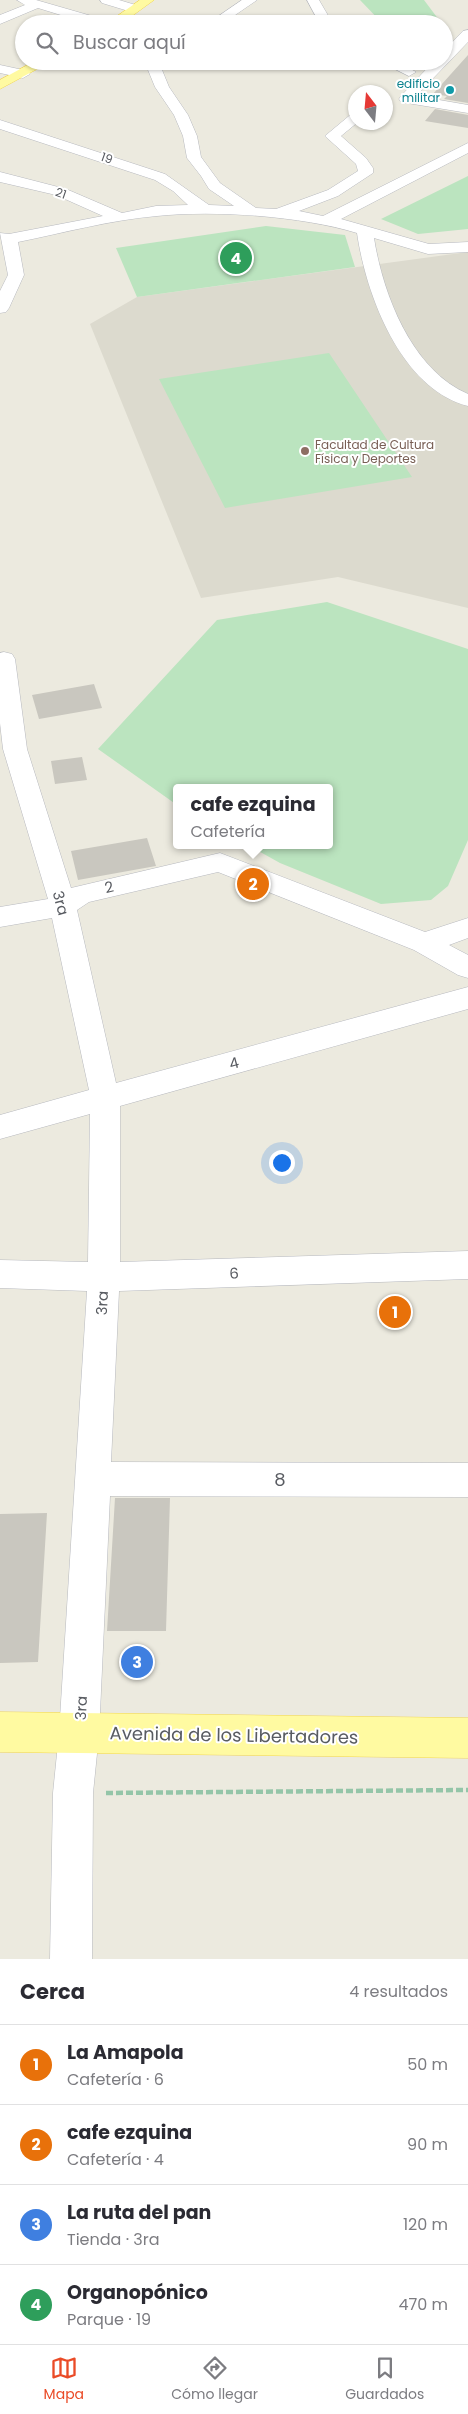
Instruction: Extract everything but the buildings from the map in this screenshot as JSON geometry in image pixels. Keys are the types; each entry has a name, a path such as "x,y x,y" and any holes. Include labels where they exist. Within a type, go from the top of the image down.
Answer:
{"main road":[{"path":"126,15 148,0"},
{"path":"0,85 30,70"},
{"name":"Avenida de los Libertadores","path":"0,1732 468,1738"}],"street":[{"path":"23,0 74,15"},
{"path":"106,0 135,9"},
{"path":"227,15 251,0"},
{"path":"313,0 322,15"},
{"path":"1,20 37,4"},
{"path":"1,20 15,23"},
{"path":"453,50 468,34"},
{"path":"0,69 23,74"},
{"path":"155,70 162,87 184,122 190,136 194,158 208,174 214,186 251,210"},
{"path":"405,70 409,72"},
{"path":"434,70 406,99 468,109"},
{"name":"19","path":"0,124 160,177 205,209"},
{"path":"279,213 333,192 365,173 366,168 361,161 332,136 348,124"},
{"path":"324,221 468,147"},
{"path":"347,225 468,162"},
{"name":"21","path":"0,177 61,192 118,217"},
{"path":"156,211 214,186"},
{"path":"0,308 16,275 4,238 156,211 205,209 279,213 347,225 428,249 468,247"},
{"path":"365,230 367,254 379,288 408,351 433,381 468,400"},
{"name":"3ra","path":"4,659 8,751 63,906 105,1098 104,1277 79,1734 73,1793 71,1959"},
{"name":"2","path":"0,917 63,906 82,894 220,862 424,943"},
{"path":"424,943 468,928"},
{"path":"424,943 468,968"},
{"name":"4","path":"0,1128 468,998"},
{"name":"6","path":"0,1274 104,1277 468,1265"},
{"name":"8","path":"92,1479 468,1480"}],"path":[{"path":"73,1793 468,1790"}],"shaded area":[{"name":"Facultad de Cultura Física y Deportes","path":"468,252 468,608 338,577 201,598 90,324 137,297"}],"green space":[{"path":"360,0 424,0 435,15 374,15"},
{"path":"468,176 468,229 418,234 381,219"},
{"path":"266,226 345,235 355,267 137,297 116,248"},
{"path":"329,353 412,477 225,508 159,379"},
{"path":"327,602 468,649 468,840 448,886 431,900 381,904 280,863 255,849 333,849 333,784 173,784 173,802 98,749 217,620"}],"place":[{"name":"edificio militar","path":"450,90"},
{"name":"Organopónico","path":"236,258"},
{"name":"Facultad de Cultura Física y Deportes","path":"305,451"},
{"name":"cafe ezquina","path":"253,884"},
{"name":"La Amapola","path":"395,1312"},
{"name":"La ruta del pan","path":"137,1662"}]}
